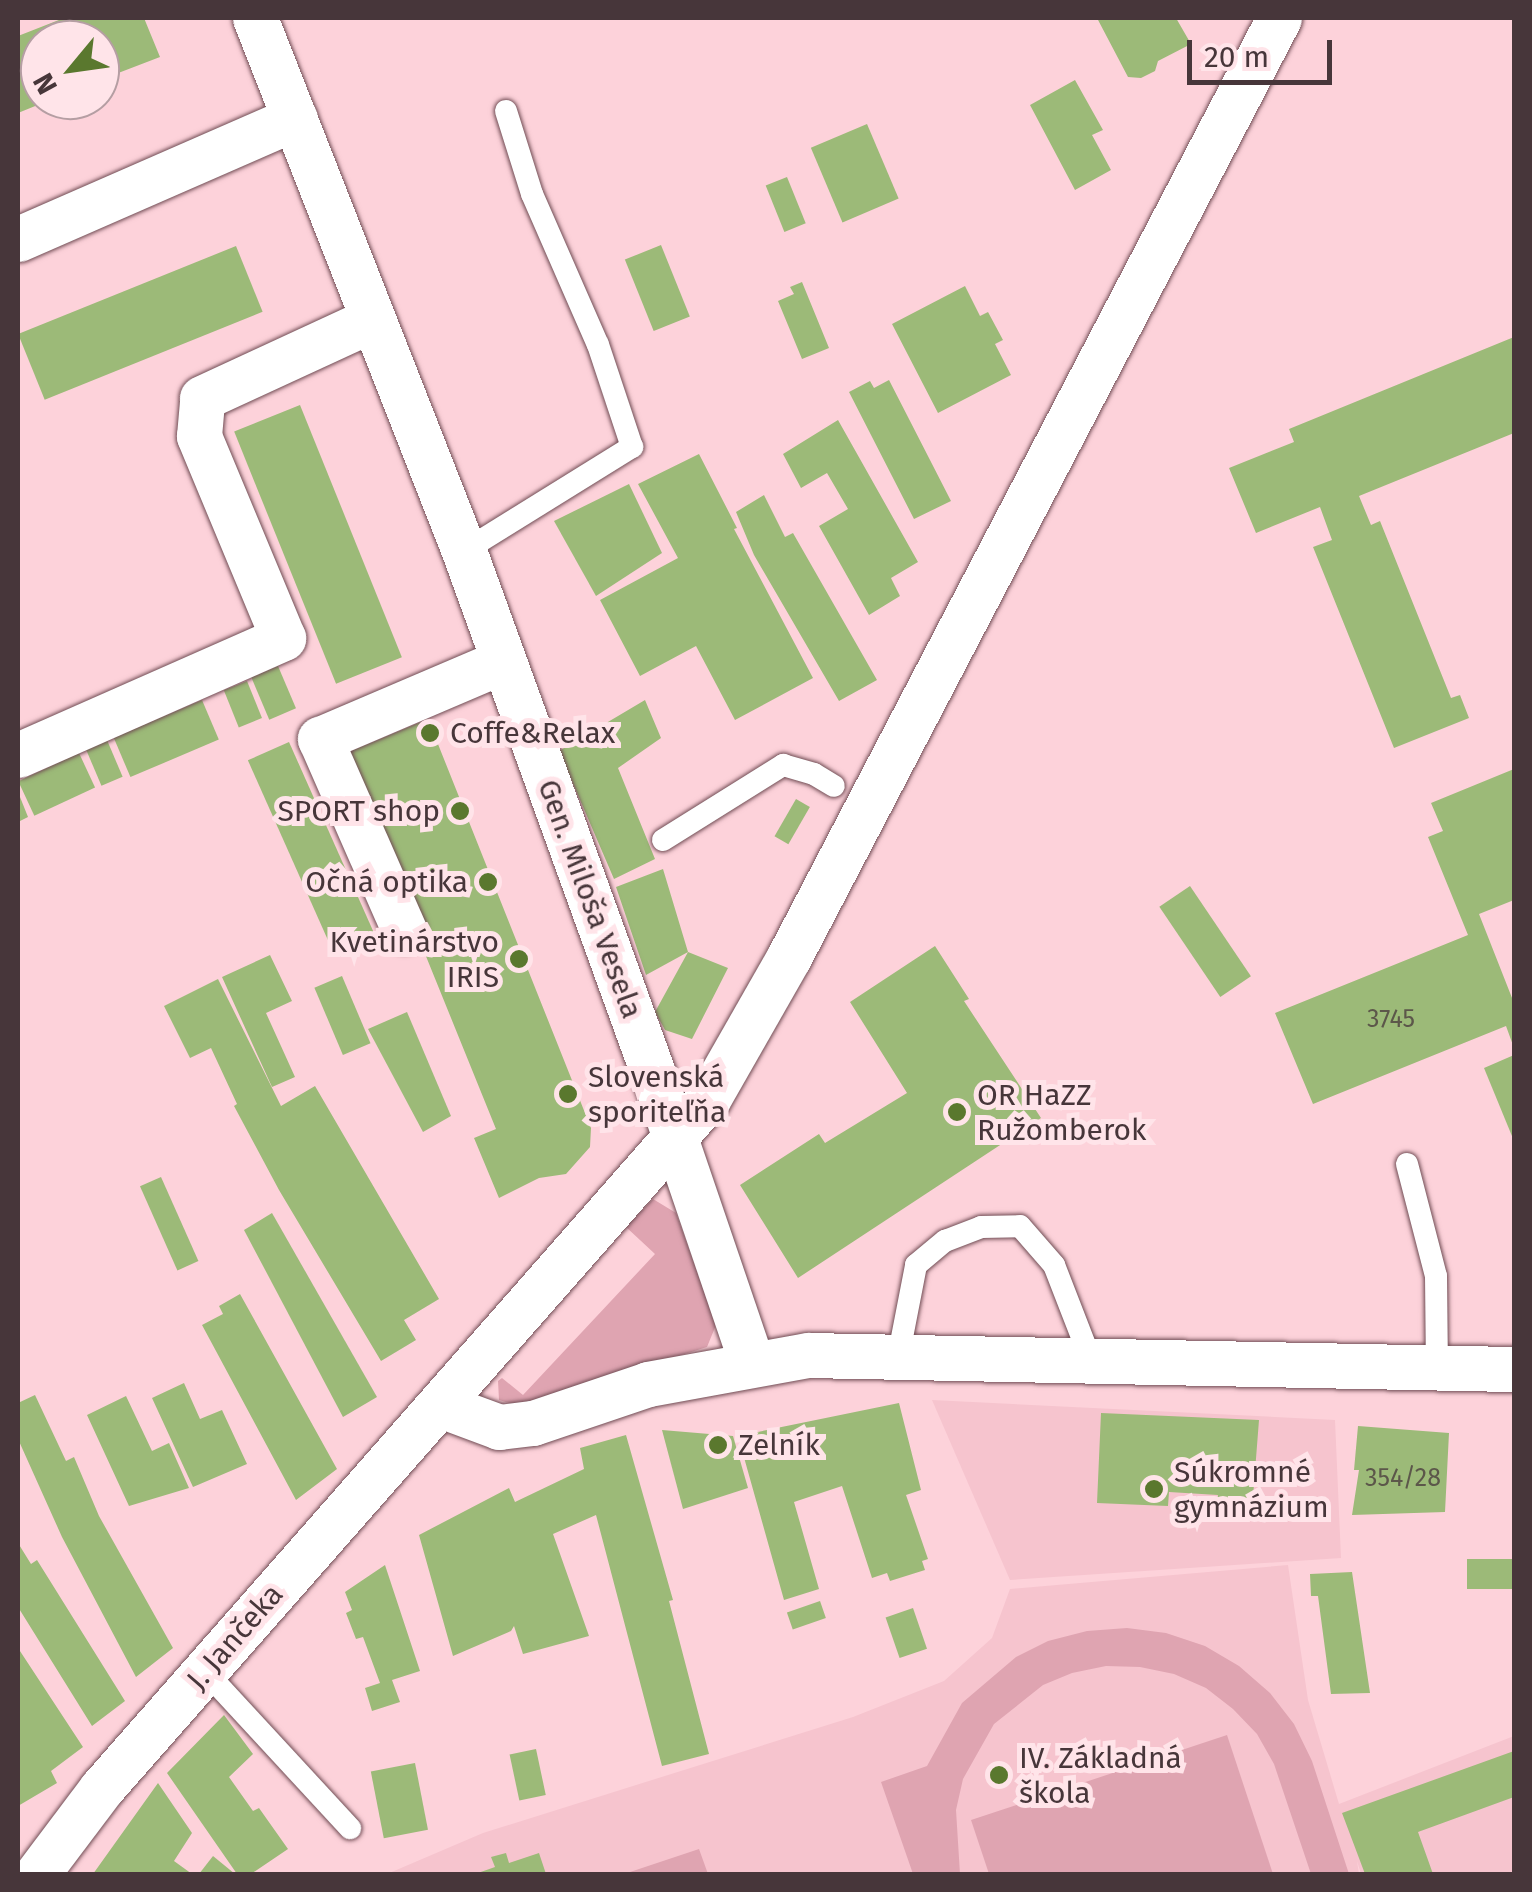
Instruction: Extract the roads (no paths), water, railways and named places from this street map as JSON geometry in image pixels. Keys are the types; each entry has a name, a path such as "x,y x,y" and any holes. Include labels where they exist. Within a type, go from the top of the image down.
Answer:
{"street":[{"name":"Gen. Miloša Vesela","path":"255,18 464,551 752,1364"},
{"name":"J. Jančeka","path":"36,1874 101,1789 708,1099 742,1044 1279,18"},
{"path":"18,238 295,118"},
{"path":"18,755 283,638 199,436 202,398 372,319"},
{"path":"404,930 320,739 503,662"},
{"path":"440,1405 499,1427 532,1422 648,1384 808,1355 1514,1369"}],"lane":[{"path":"464,551 632,447 598,346 532,194 506,111"},
{"path":"663,840 783,765 814,774 834,786"},
{"path":"1407,1164 1436,1276 1437,1368"},
{"path":"898,1358 916,1264 945,1241 981,1227 1020,1226 1054,1265 1093,1363"},
{"path":"205,1671 350,1828"}],"place":[{"name":"Coffe&Relax","path":"430,733"},
{"name":"SPORT shop","path":"460,811"},
{"name":"Očná optika","path":"488,882"},
{"name":"Kvetinárstvo IRIS","path":"519,959"},
{"name":"Slovenská sporiteľňa","path":"568,1094"},
{"name":"OR HaZZ Ružomberok","path":"957,1112"},
{"name":"Zelník","path":"718,1445"},
{"name":"Súkromné gymnázium","path":"1154,1489"},
{"name":"IV. Základná škola","path":"999,1775"}]}
